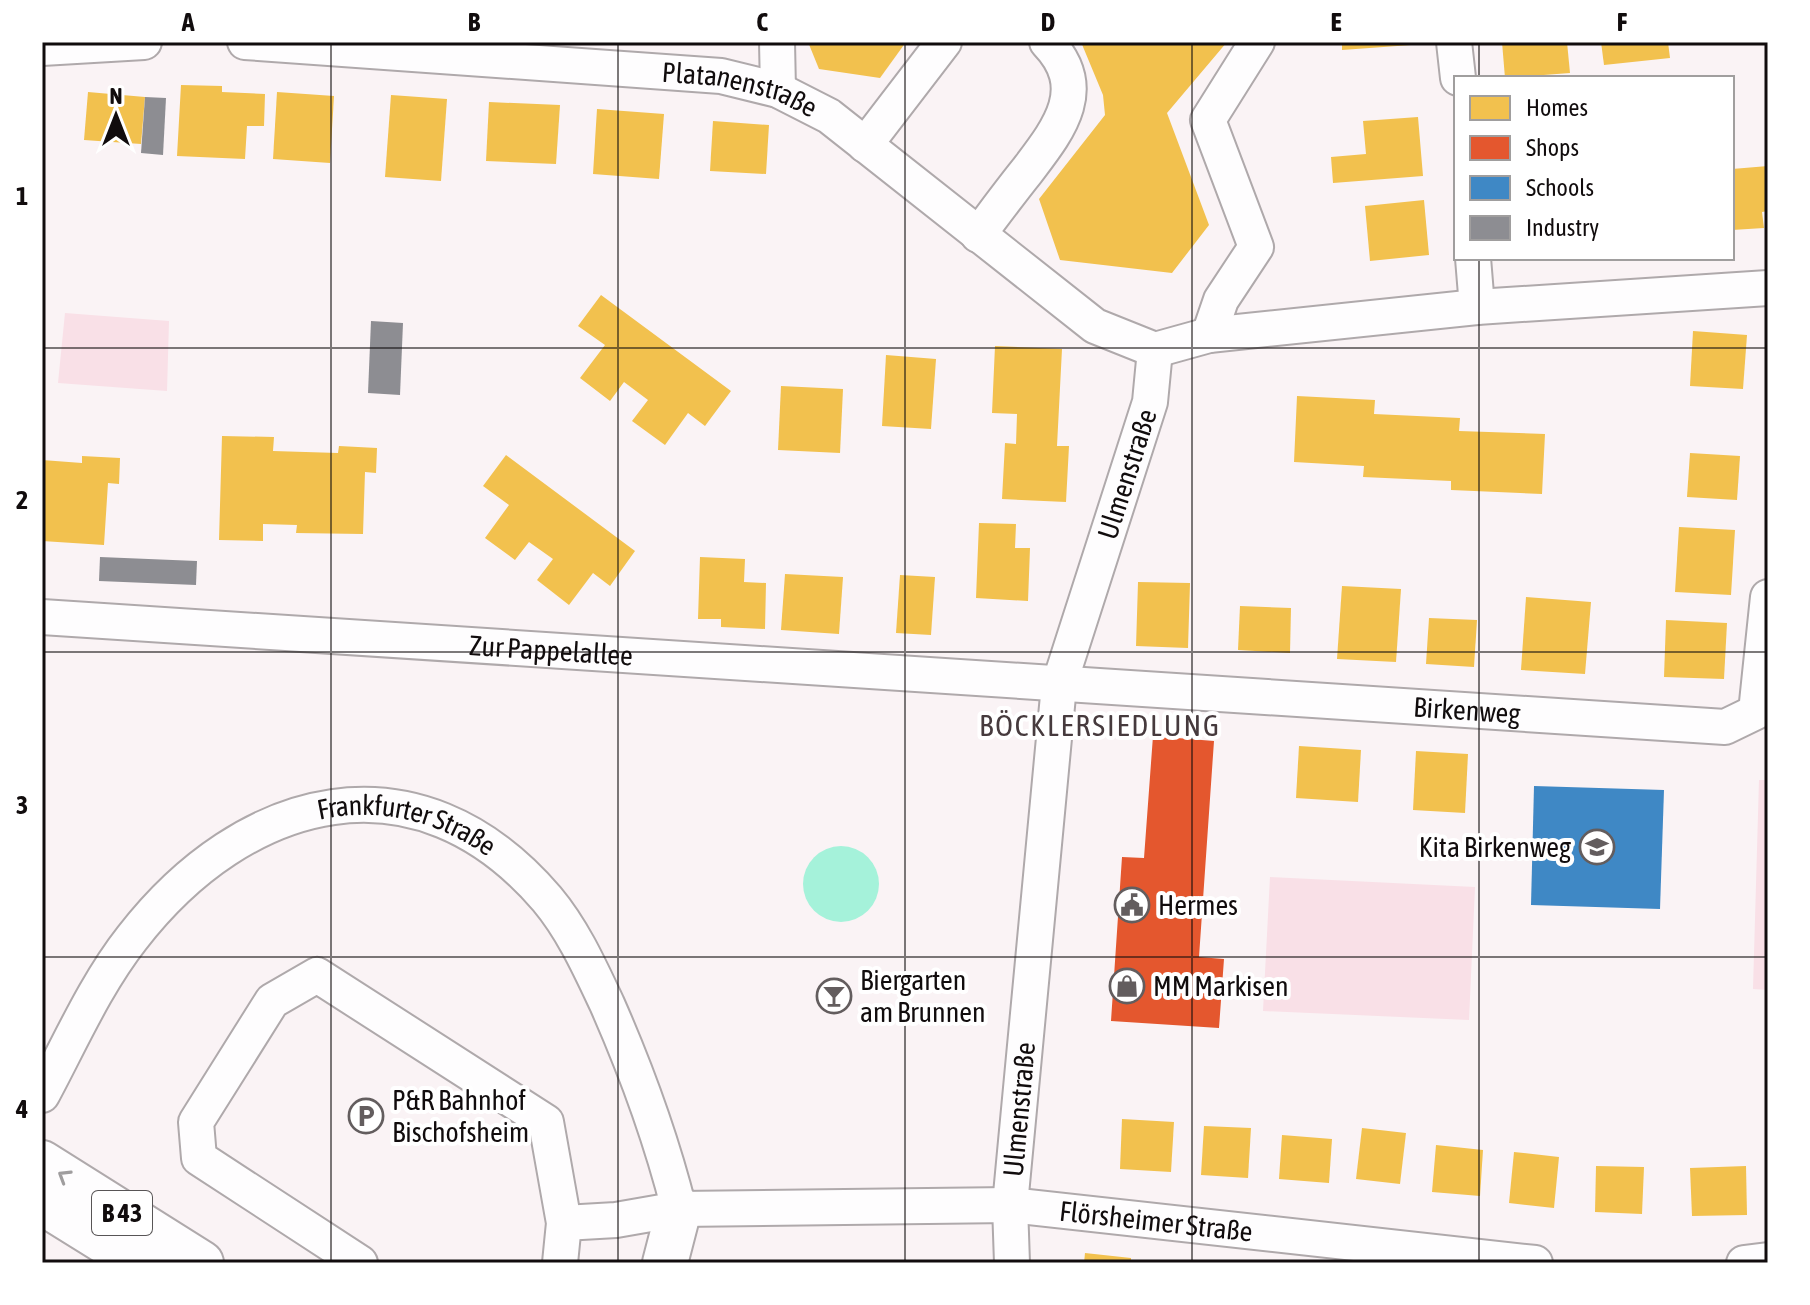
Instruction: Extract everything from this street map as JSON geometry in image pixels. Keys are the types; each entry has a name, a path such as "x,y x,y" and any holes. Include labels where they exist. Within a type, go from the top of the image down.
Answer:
{"highway":[{"name":"B 43","path":"42,1163 201,1263"},
{"name":"B 43","path":"42,1202 140,1263"},
{"path":"665,1263 679,1209"},
{"path":"679,1209 689,1263"}],"street":[{"path":"42,48 144,42"},
{"name":"Platanenstraße","path":"245,42 584,54 721,76 778,90 829,116 1095,326 1155,350"},
{"path":"777,42 778,90"},
{"path":"865,145 944,42"},
{"path":"978,235 1061,127 1068,102 1067,76 1057,52 1047,42"},
{"path":"1209,335 1221,300 1256,247 1208,120 1257,42"},
{"path":"1454,42 1458,76"},
{"path":"1473,260 1477,307"},
{"path":"1155,350 1209,335 1477,307 1768,288"},
{"name":"Ulmenstraße","path":"1012,1263 1010,1205 1059,685 1150,402 1155,350"},
{"name":"Birkenweg","path":"1059,685 1725,727 1756,712 1768,597"},
{"name":"Zur Pappelallee","path":"42,617 1059,685"},
{"name":"Frankfurter Straße","path":"50,1080 99,988 132,938 168,898 220,851 244,835 298,813 356,805 414,812 442,821 494,849 549,901 577,943 629,1055 663,1146 679,1209"},
{"path":"360,1263 199,1158 196,1122 272,1001 317,975 546,1122 564,1223 560,1263"},
{"name":"Flörsheimer Straße","path":"564,1223 616,1220 679,1209 1010,1205 1535,1263"},
{"path":"1744,1263 1768,1260"}],"shaded area":[{"path":"65,313 169,321 167,391 58,383"},
{"path":"1759,780 1768,780 1768,990 1753,989"},
{"path":"841,846 855,849 868,857 876,870 879,884 876,898 868,911 855,919 841,922 827,919 814,911 806,898 803,884 806,870 814,857 827,849"},
{"path":"1270,877 1475,887 1469,1020 1263,1011"}],"building: Homes":[{"path":"808,42 906,42 880,78 819,69"},
{"path":"1081,42 1227,42 1167,113 1209,225 1172,273 1060,260 1039,199 1105,115 1103,95"},
{"path":"1342,42 1410,42 1411,45 1342,50"},
{"path":"1502,42 1567,42 1570,73 1505,76"},
{"path":"1601,42 1668,42 1670,58 1604,65"},
{"path":"181,85 222,86 222,92 265,94 264,126 247,126 245,159 177,156"},
{"path":"88,92 145,97 141,144 84,140"},
{"path":"277,92 334,96 330,163 273,159"},
{"path":"391,95 447,99 441,181 385,177"},
{"path":"489,102 560,105 556,164 486,161"},
{"path":"597,109 664,114 659,179 593,174"},
{"path":"1418,117 1423,176 1333,183 1331,157 1366,154 1363,121"},
{"path":"713,121 769,125 766,174 710,171"},
{"path":"1768,166 1768,211 1762,212 1764,228 1734,230 1734,169"},
{"path":"1424,200 1429,255 1370,261 1365,206"},
{"path":"601,295 731,391 705,426 688,413 665,445 632,421 648,400 624,382 610,401 580,378 605,345 578,326"},
{"path":"1693,331 1747,335 1743,389 1690,386"},
{"path":"995,346 1062,349 1057,446 1069,446 1066,502 1002,499 1005,443 1016,444 1017,414 992,413"},
{"path":"886,355 936,359 931,429 882,426"},
{"path":"781,386 843,389 840,453 778,450"},
{"path":"1297,396 1375,400 1374,414 1460,418 1459,431 1545,434 1542,494 1451,490 1451,481 1363,477 1364,466 1294,462"},
{"path":"222,436 274,437 273,451 338,453 339,446 377,448 376,473 365,472 363,534 296,533 297,525 263,524 263,541 219,540"},
{"path":"1690,453 1740,456 1737,500 1687,497"},
{"path":"506,455 635,551 610,586 593,573 569,605 537,580 553,559 529,542 515,560 485,538 509,505 483,486"},
{"path":"82,456 120,458 119,484 108,483 104,545 42,541 42,460 82,463"},
{"path":"979,523 1016,524 1015,548 1030,548 1028,601 976,598"},
{"path":"1679,527 1735,530 1731,595 1675,592"},
{"path":"700,557 745,559 744,582 766,583 765,629 721,627 721,619 698,619"},
{"path":"785,574 843,577 839,634 781,630"},
{"path":"900,575 935,577 931,635 896,633"},
{"path":"1138,582 1190,583 1188,648 1136,646"},
{"path":"1342,586 1401,589 1396,662 1337,659"},
{"path":"1526,597 1591,602 1585,674 1521,670"},
{"path":"1240,606 1291,608 1290,653 1238,650"},
{"path":"1429,618 1477,620 1474,667 1426,664"},
{"path":"1666,620 1727,623 1724,679 1664,677"},
{"path":"1299,746 1361,750 1358,802 1296,798"},
{"path":"1416,751 1468,754 1465,813 1413,810"},
{"path":"1122,1119 1174,1122 1171,1172 1120,1169"},
{"path":"1204,1126 1251,1128 1248,1178 1201,1175"},
{"path":"1362,1128 1406,1133 1400,1184 1356,1179"},
{"path":"1282,1135 1332,1139 1329,1183 1279,1179"},
{"path":"1436,1145 1483,1150 1480,1196 1432,1192"},
{"path":"1514,1152 1559,1157 1554,1208 1509,1203"},
{"path":"1596,1166 1644,1167 1642,1214 1595,1212"},
{"path":"1746,1166 1747,1215 1692,1216 1690,1168"},
{"path":"1085,1253 1131,1258 1131,1263 1084,1263"}],"building: Shops":[{"path":"1153,736 1214,741 1199,957 1224,959 1219,1028 1111,1021 1122,857 1144,858"}],"building: Schools":[{"name":"Kita Birkenweg","path":"1534,786 1664,790 1660,909 1531,905"}],"building: Industry":[{"path":"145,97 166,98 163,155 141,153"},
{"path":"371,321 403,323 400,395 368,393"},
{"path":"100,557 197,561 196,585 99,581"}],"place":[{"name":"Kita Birkenweg","path":"1597,847"},
{"name":"Hermes","path":"1132,905"},
{"name":"MM Markisen","path":"1127,986"},
{"name":"Biergarten am Brunnen","path":"834,996"},
{"name":"P&R Bahnhof Bischofsheim","path":"366,1116"}],"district":[{"name":"BÖCKLERSIEDLUNG","path":"1100,726"}]}
